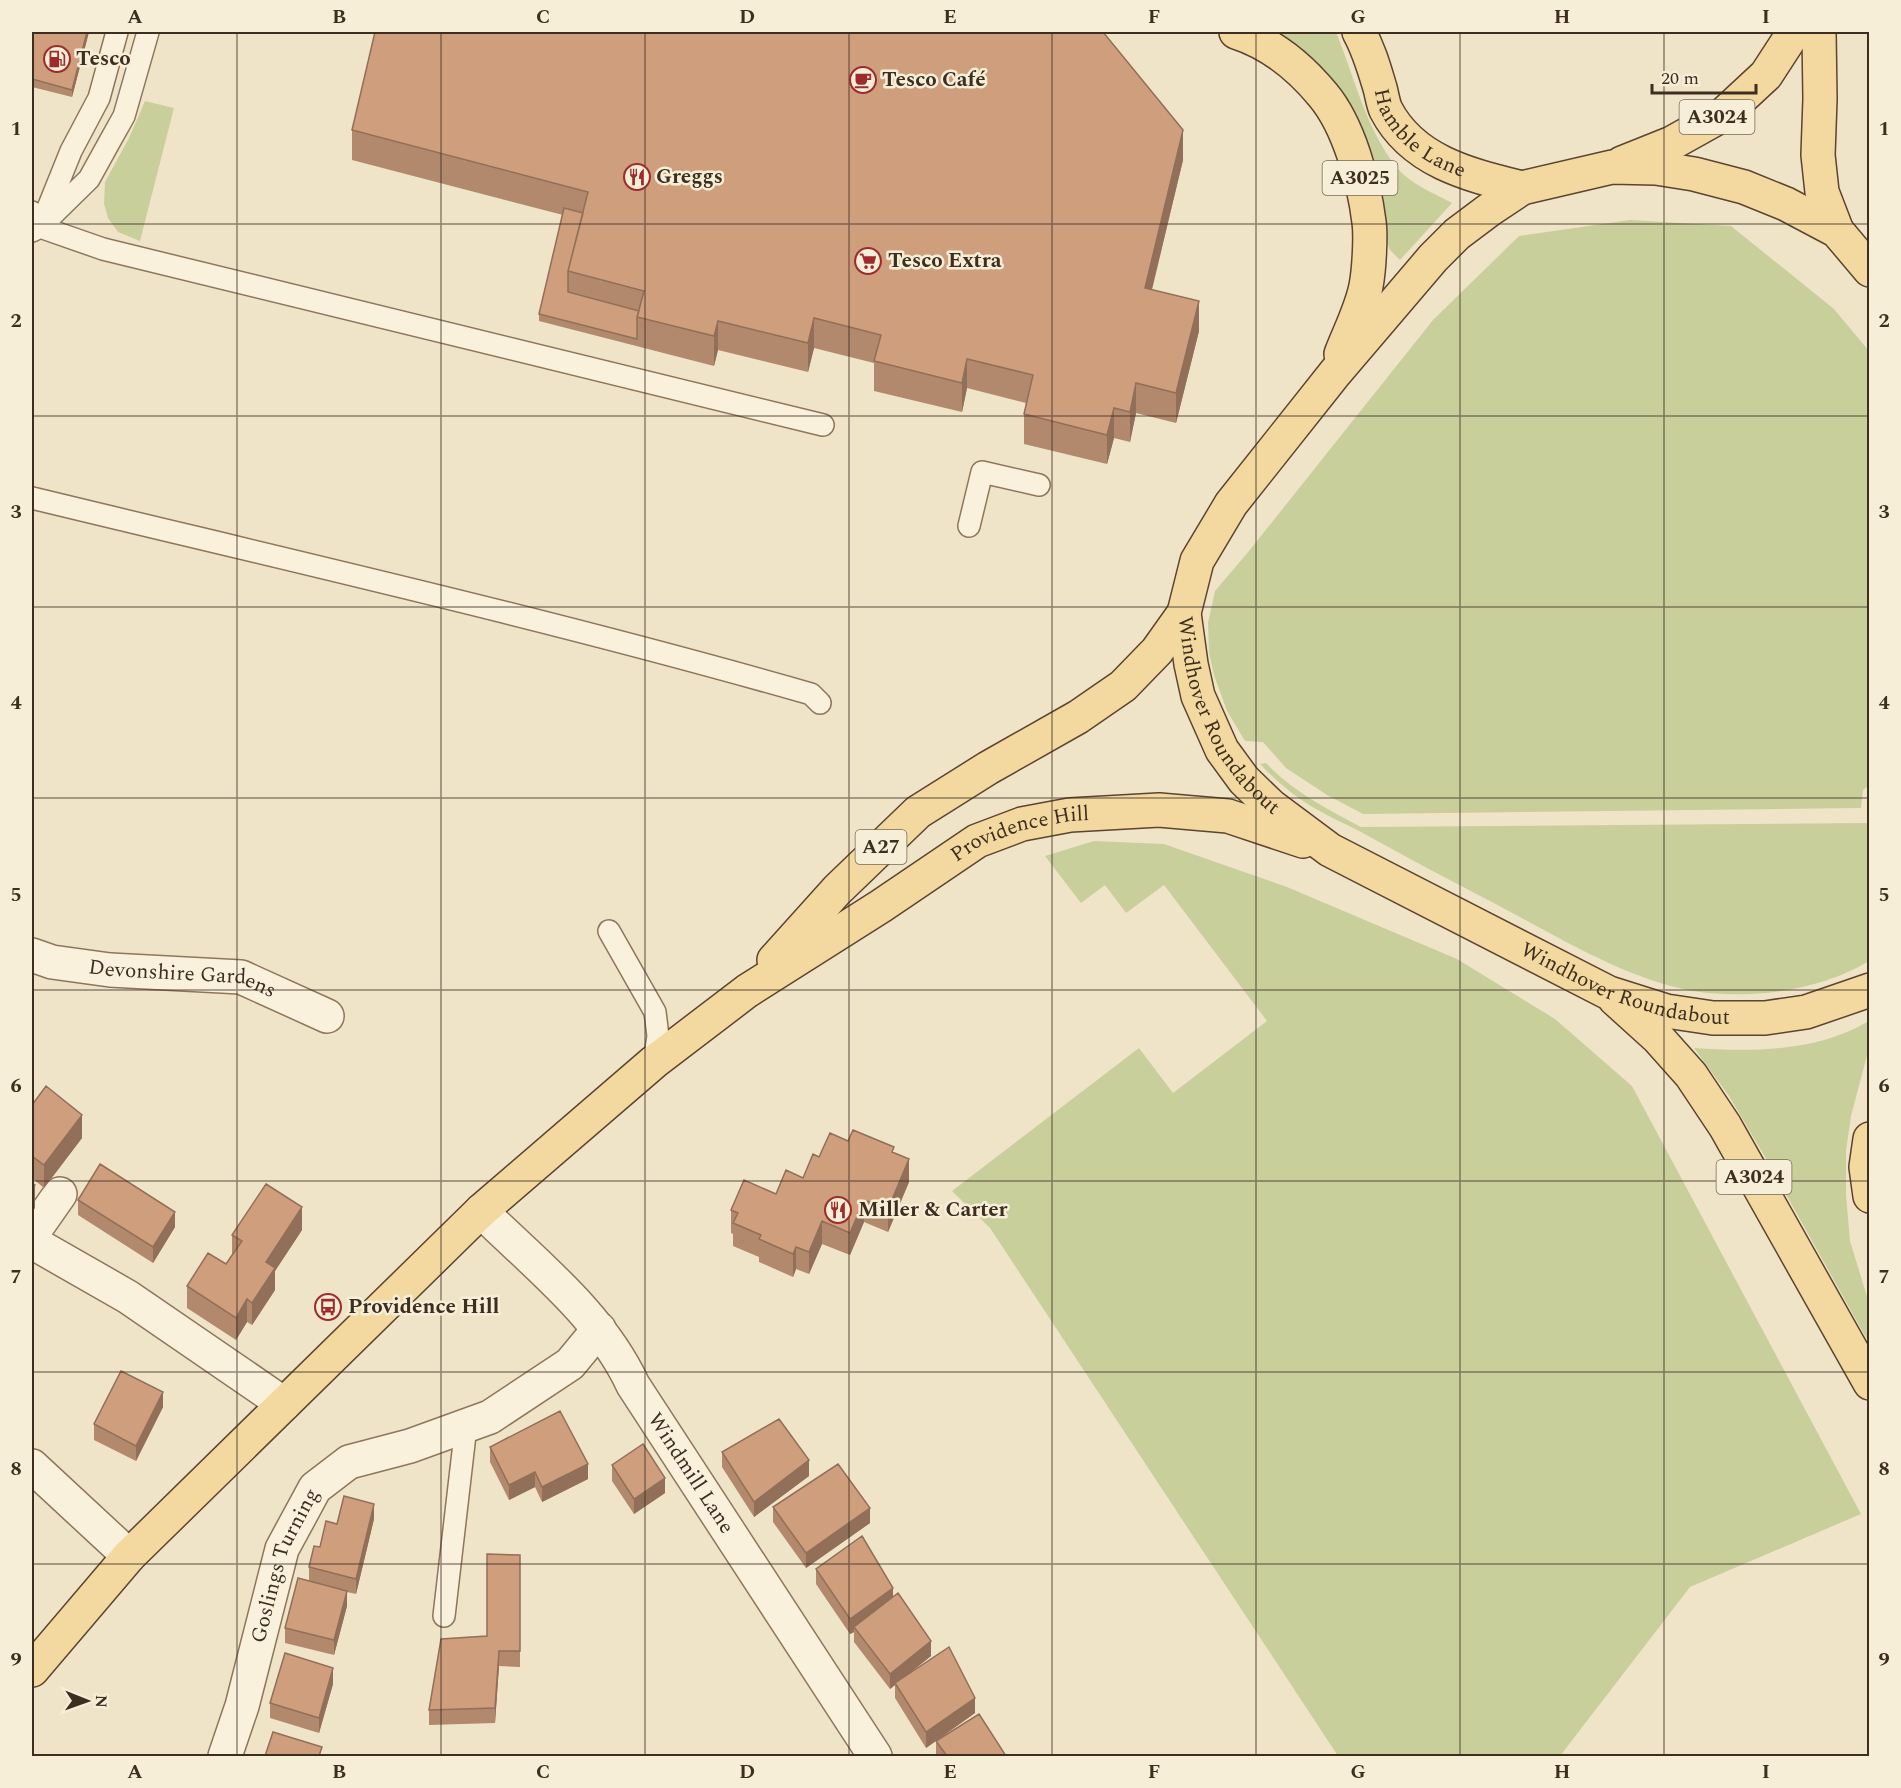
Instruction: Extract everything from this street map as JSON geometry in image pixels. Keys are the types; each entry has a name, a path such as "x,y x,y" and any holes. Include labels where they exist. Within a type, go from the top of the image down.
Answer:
{"main road":[{"name":"A3025","path":"1236,32 1250,37 1287,59 1324,96 1346,132 1360,178 1370,224 1366,286 1335,373"},
{"name":"Hamble Lane","path":"1359,32 1368,48 1386,110 1407,139 1441,164 1522,188"},
{"name":"A3024","path":"1612,167 1672,143 1724,114 1766,75 1794,32"},
{"path":"1819,32 1818,155 1822,192 1837,231"},
{"name":"Windhover Roundabout","path":"1869,270 1837,231 1786,204 1744,188 1694,174 1656,168 1612,167 1522,188 1457,234 1433,258 1335,373 1231,504 1197,561 1184,613 1198,696 1222,750 1244,780 1271,806 1330,850 1609,993 1666,1011 1713,1018 1765,1018 1806,1012 1869,990"},
{"name":"Providence Hill","path":"747,991 837,890 918,812 988,768 1078,717 1123,686 1157,651 1184,613"},
{"name":"Providence Hill","path":"32,1670 129,1556 481,1211 654,1062 747,991 881,906 976,841 1022,824 1070,816 1159,810 1228,816 1330,850"},
{"name":"A3024","path":"1609,993 1658,1038 1691,1075 1714,1109 1869,1383"},
{"path":"1869,1139 1866,1167 1869,1196"}],"street":[{"name":"Devonshire Gardens","path":"32,955 52,962 110,970 241,977 327,1016"},
{"path":"32,1234 60,1194"},
{"name":"Windmill Lane","path":"481,1211 528,1258 563,1287 599,1329 633,1385 875,1756"},
{"path":"32,1242 128,1297 284,1404"},
{"name":"Goslings Turning","path":"225,1756 242,1706 282,1549 315,1488 348,1462 410,1446 490,1417 570,1364 599,1329"},
{"path":"32,1466 129,1556"}],"lane":[{"path":"34,223 99,98 117,32"},
{"path":"34,223 89,179 124,116 148,32"},
{"path":"34,223 115,252 823,425"},
{"path":"969,525 982,472 1040,485"},
{"path":"32,498 516,614 811,694 820,703"},
{"path":"609,931 655,1012 658,1036 654,1062"},
{"path":"444,1616 466,1426"}],"green space":[{"path":"1269,32 1336,32 1369,119 1386,153 1409,179 1452,203 1400,260 1390,250 1382,230 1380,183 1368,147"},
{"path":"145,101 174,108 140,241 118,232 108,218 104,204 105,182 129,138"},
{"path":"1630,220 1731,226 1834,309 1869,351 1870,785 1863,790 1861,808 1363,814 1327,795 1286,768 1263,742 1245,741 1227,711 1209,653 1208,623 1215,591 1433,320 1519,236"},
{"path":"1266,763 1299,791 1361,827 1869,823 1869,961 1829,980 1784,991 1715,994 1667,985 1613,965 1586,952 1309,805 1279,783 1260,764"},
{"path":"1094,841 1164,844 1287,887 1457,959 1555,1019 1632,1086 1861,1514 1690,1587 1560,1756 1338,1756 990,1228 952,1191 1139,1048 1173,1093 1267,1021 1164,885 1126,913 1105,885 1081,903 1045,856"},
{"path":"1869,1021 1869,1048 1851,1116 1846,1151 1846,1195 1850,1241 1869,1303 1869,1343 1729,1096 1694,1048 1738,1050 1784,1048 1828,1039"}],"building":[{"name":"Tesco","path":"32,32 87,32 72,90 32,79"},
{"name":"Tesco Extra","path":"375,32 1103,32 1183,130 1145,288 1199,301 1176,393 1136,383 1130,412 1114,408 1107,435 1024,414 1033,375 967,359 962,383 874,361 881,335 814,318 808,343 718,321 714,336 637,317 644,291 568,271 588,192 352,130"},
{"path":"564,208 583,213 568,271 568,292 639,311 637,339 539,314"},
{"path":"46,1086 82,1115 44,1165 32,1156 32,1105"},
{"name":"Miller & Carter","path":"853,1130 894,1147 892,1152 909,1159 888,1209 864,1200 850,1233 822,1221 809,1252 796,1247 793,1254 759,1239 761,1235 733,1223 738,1213 731,1210 744,1180 776,1194 786,1170 803,1178 813,1154 819,1157 830,1133 848,1141"},
{"path":"100,1164 175,1212 153,1247 78,1200"},
{"path":"266,1184 302,1207 266,1262 275,1268 252,1303 247,1299 236,1318 187,1286 208,1253 226,1264 242,1241 232,1235"},
{"path":"121,1371 163,1392 136,1446 94,1424"},
{"path":"560,1411 588,1464 542,1487 535,1472 509,1485 490,1447"},
{"path":"779,1419 809,1460 754,1502 722,1452"},
{"path":"643,1444 665,1478 634,1499 612,1465"},
{"path":"838,1464 870,1508 806,1553 773,1507"},
{"path":"344,1496 374,1504 356,1579 309,1567 314,1546 320,1547 326,1521 337,1524"},
{"path":"862,1536 893,1588 850,1619 816,1569"},
{"path":"487,1554 520,1555 520,1651 499,1651 495,1708 429,1710 441,1639 487,1636"},
{"path":"298,1578 347,1591 334,1640 285,1628"},
{"path":"898,1593 931,1641 890,1674 854,1627"},
{"path":"949,1647 975,1698 926,1732 895,1683"},
{"path":"285,1653 333,1668 319,1718 270,1703"},
{"path":"979,1714 1006,1756 947,1756 936,1741"},
{"path":"273,1732 322,1747 319,1756 265,1756"}],"place":[{"name":"Tesco","path":"57,59"},
{"name":"Tesco Café","path":"863,80"},
{"name":"Greggs","path":"637,177"},
{"name":"Tesco Extra","path":"868,261"},
{"name":"Miller & Carter","path":"838,1210"},
{"name":"Providence Hill","path":"328,1307"}]}
